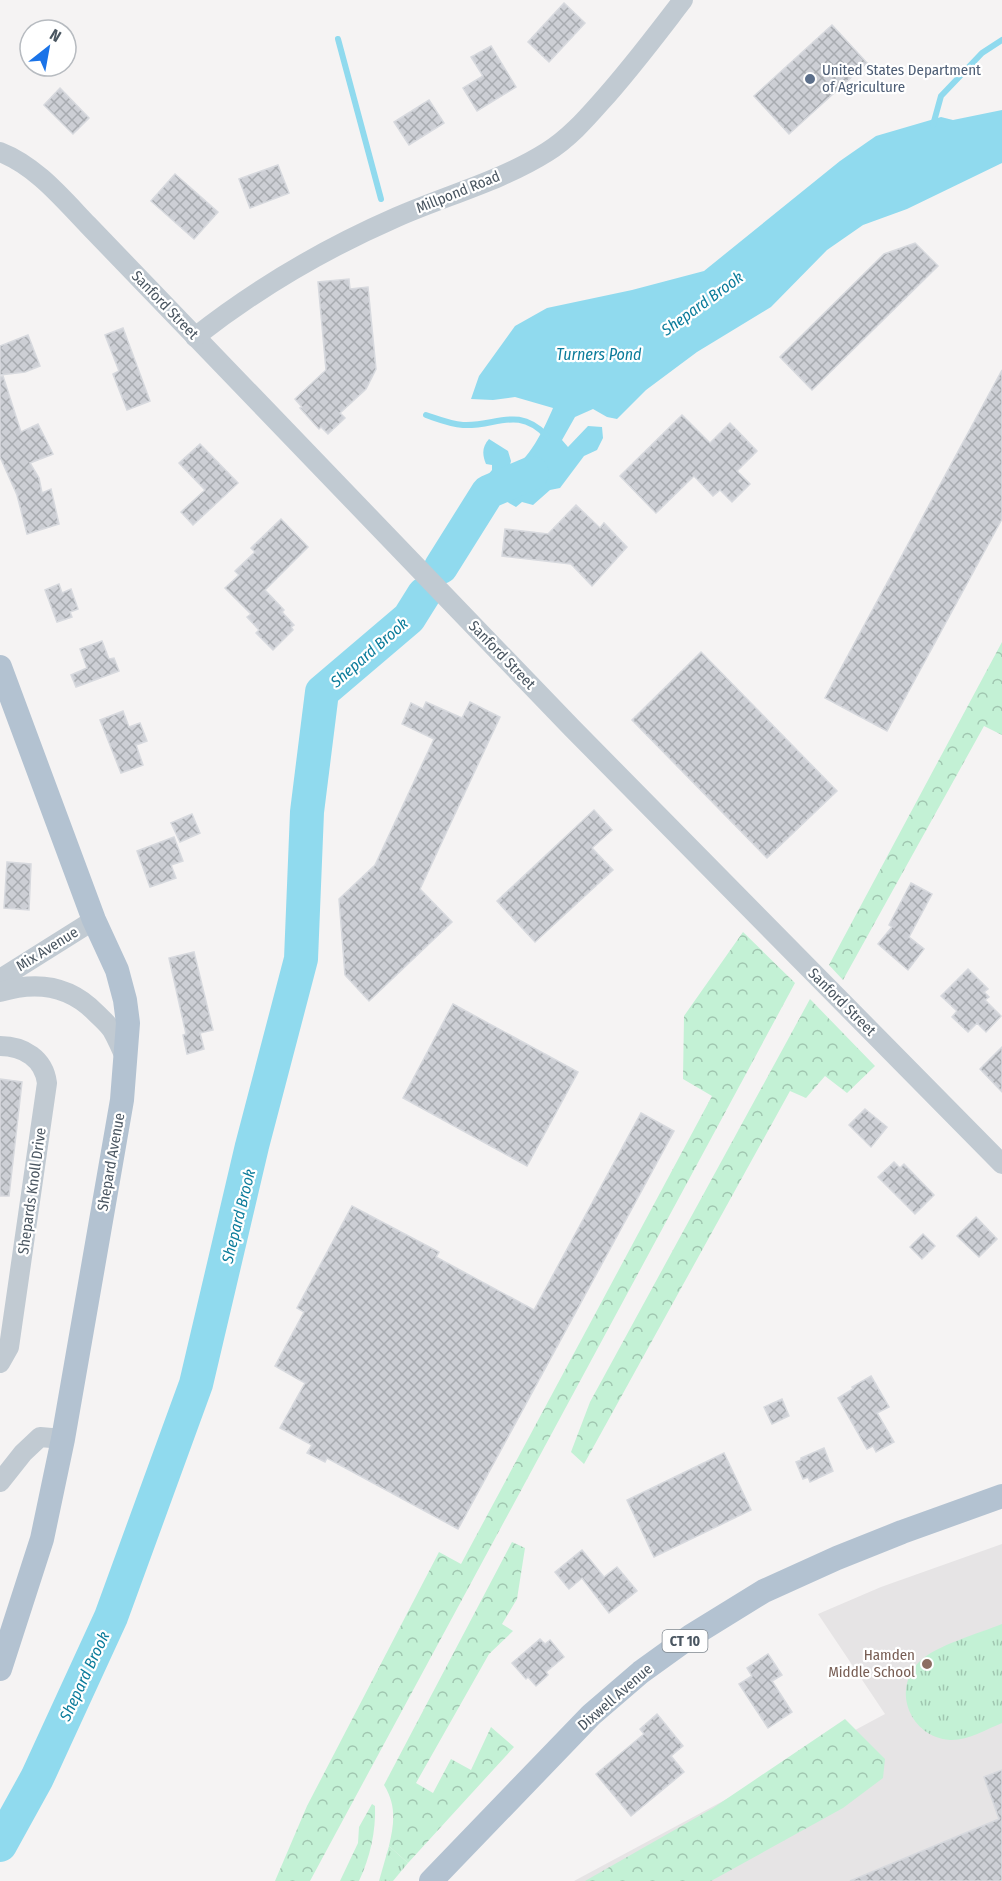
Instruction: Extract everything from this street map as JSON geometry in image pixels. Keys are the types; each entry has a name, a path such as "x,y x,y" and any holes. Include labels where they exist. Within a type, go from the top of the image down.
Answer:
{"main road":[{"name":"Shepard Avenue","path":"0,1669 42,1539 63,1439 122,1100 128,1023 117,970 94,920 1,670"},
{"name":"Dixwell Avenue","path":"431,1881 591,1715 641,1672 691,1636 764,1591 837,1558 1002,1496"}],"street":[{"name":"Millpond Road","path":"195,336 234,306 337,246 397,217 479,184 548,152 576,129 629,71 683,0"},
{"name":"Sanford Street","path":"0,152 23,163 42,178 709,868 1002,1164"},
{"name":"Mix Avenue","path":"0,979 94,920"},
{"path":"0,992 42,985 76,996 111,1029 126,1060"},
{"name":"Shepards Knoll Drive","path":"0,1046 19,1048 28,1053 46,1070 47,1083 9,1347 0,1363"},
{"path":"0,1482 40,1437 63,1439"}],"shaded area":[{"name":"Hamden Middle School","path":"1002,1544 1002,1881 574,1881 885,1714 818,1614 881,1587"}],"green space":[{"path":"1002,642 1002,735 984,726 843,980 829,965"},
{"path":"743,932 795,983 310,1881 275,1881 307,1806 439,1552 461,1564 712,1096 683,1079 684,1016"},
{"path":"810,999 875,1066 847,1093 825,1076 806,1098 790,1091 584,1464 571,1452 590,1402"},
{"path":"512,1542 525,1548 517,1599 502,1624 513,1631 489,1654 416,1783 433,1793 451,1759 471,1770 491,1727 514,1747 408,1863 389,1846 393,1808 384,1785"},
{"path":"1002,1624 1002,1723 957,1740 936,1737 925,1731 909,1711 906,1699 911,1674 919,1662 946,1645"},
{"path":"845,1719 885,1759 883,1778 843,1808 711,1881 585,1881 713,1808"},
{"path":"372,1804 375,1806 373,1835 363,1872 359,1881 340,1881 358,1843 359,1827"},
{"path":"389,1846 408,1863 393,1881 379,1881"}],"water":[{"name":"Turners Pond","path":"1002,110 1002,163 907,209 863,225 827,250 771,307 697,352 646,390 617,419 607,417 593,409 575,417 562,440 568,447 588,426 602,427 603,438 597,450 584,456 560,488 550,490 533,505 522,502 516,507 479,486 492,470 492,465 486,464 483,454 489,439 508,451 511,461 509,469 516,466 535,443 553,408 515,397 493,400 471,399 479,376 515,326 547,308 632,290 704,271 840,161 876,136 941,117 953,120"}],"building":[{"path":"564,3 585,23 549,62 528,42"},
{"name":"United States Department of Agriculture","path":"832,25 867,63 789,134 754,96"},
{"path":"491,46 516,87 477,111 463,88 483,76 471,57"},
{"path":"60,88 89,118 73,134 44,105"},
{"path":"429,100 444,123 409,145 394,122"},
{"path":"278,165 289,193 250,208 239,179"},
{"path":"175,174 218,212 194,239 151,201"},
{"path":"915,243 938,266 812,390 780,357 884,254"},
{"path":"349,279 350,289 368,287 376,369 366,389 340,413 345,418 328,434 321,427 319,429 295,399 326,370 318,282"},
{"path":"123,328 150,401 127,410 113,374 119,371 105,335"},
{"path":"28,335 40,366 25,372 0,375 0,346"},
{"path":"1002,370 1002,519 887,731 825,698"},
{"path":"3,376 21,432 38,424 53,454 30,463 39,478 42,493 51,489 59,524 27,534 17,495 0,457 0,377"},
{"path":"682,415 710,443 730,423 757,451 737,471 750,484 732,502 720,490 713,496 694,476 656,513 620,476"},
{"path":"200,444 238,483 193,525 181,512 205,490 179,463"},
{"path":"576,505 600,528 604,523 627,547 592,586 571,564 502,556 505,529 548,534"},
{"path":"281,519 308,547 265,590 284,610 282,612 294,625 291,627 293,630 273,650 256,633 259,630 247,617 251,614 225,588 239,575 235,571 255,552 251,548"},
{"path":"59,584 62,593 71,589 78,609 70,612 72,617 57,622 45,590"},
{"path":"102,641 109,659 114,658 119,671 76,687 71,675 87,668 80,649"},
{"path":"701,652 837,791 767,858 632,720"},
{"path":"426,702 462,718 470,702 500,717 420,889 452,922 369,1001 345,975 339,899 375,865 434,739 402,724 411,703 423,709"},
{"path":"123,711 129,727 140,723 147,741 136,745 143,765 121,773 100,720"},
{"path":"594,810 612,830 592,848 613,870 535,942 497,901"},
{"path":"192,814 200,833 180,842 171,823"},
{"path":"174,837 183,861 171,865 176,878 150,887 137,851"},
{"path":"7,862 31,864 29,910 4,908"},
{"path":"911,883 932,894 909,937 924,949 908,970 878,944 892,927 889,925"},
{"path":"194,952 213,1030 200,1033 204,1049 187,1054 183,1035 186,1034 169,958"},
{"path":"968,969 988,989 984,992 989,997 985,1000 1001,1016 986,1032 977,1023 968,1032 952,1017 957,1011 941,996"},
{"path":"453,1004 578,1072 527,1166 403,1098"},
{"path":"1002,1047 1002,1092 980,1069"},
{"path":"0,1079 22,1082 9,1196 0,1196"},
{"path":"865,1109 887,1127 871,1147 849,1125"},
{"path":"641,1113 674,1131 458,1529 327,1458 325,1462 307,1453 312,1445 280,1428 305,1383 275,1366 304,1312 297,1308 352,1206 439,1252 436,1257 534,1310"},
{"path":"894,1162 900,1168 904,1164 934,1195 915,1214 878,1177"},
{"path":"976,1217 997,1239 979,1257 957,1236"},
{"path":"923,1234 935,1246 922,1259 910,1247"},
{"path":"871,1376 889,1407 877,1413 894,1442 876,1452 873,1446 867,1449 838,1398"},
{"path":"782,1399 789,1416 772,1424 764,1407"},
{"path":"824,1448 833,1471 810,1482 808,1477 803,1479 796,1462"},
{"path":"724,1453 751,1510 654,1557 627,1500"},
{"path":"582,1550 604,1577 617,1567 637,1591 609,1613 582,1578 569,1589 555,1572"},
{"path":"540,1639 545,1644 550,1640 564,1657 546,1672 548,1675 536,1686 528,1677 526,1679 512,1663"},
{"path":"768,1654 782,1675 772,1681 792,1712 768,1728 739,1684 752,1676 747,1668"},
{"path":"657,1714 683,1746 671,1756 684,1772 631,1816 596,1774 644,1734 640,1729"},
{"path":"1002,1770 1002,1881 850,1881 999,1819 984,1777"}],"waterway":[{"path":"338,39 381,199"},
{"path":"933,125 941,96 982,53 1002,40"},
{"path":"426,415 463,425 516,419 526,421 547,436"},
{"name":"Shepard Brook","path":"441,567 488,492 532,473"},
{"name":"Shepard Brook","path":"0,1845 37,1778 111,1617 196,1384 252,1146 301,959 307,812 322,692 409,618 424,594"}],"place":[{"name":"United States Department of Agriculture","path":"810,79"},
{"name":"Hamden Middle School","path":"927,1664"}]}
